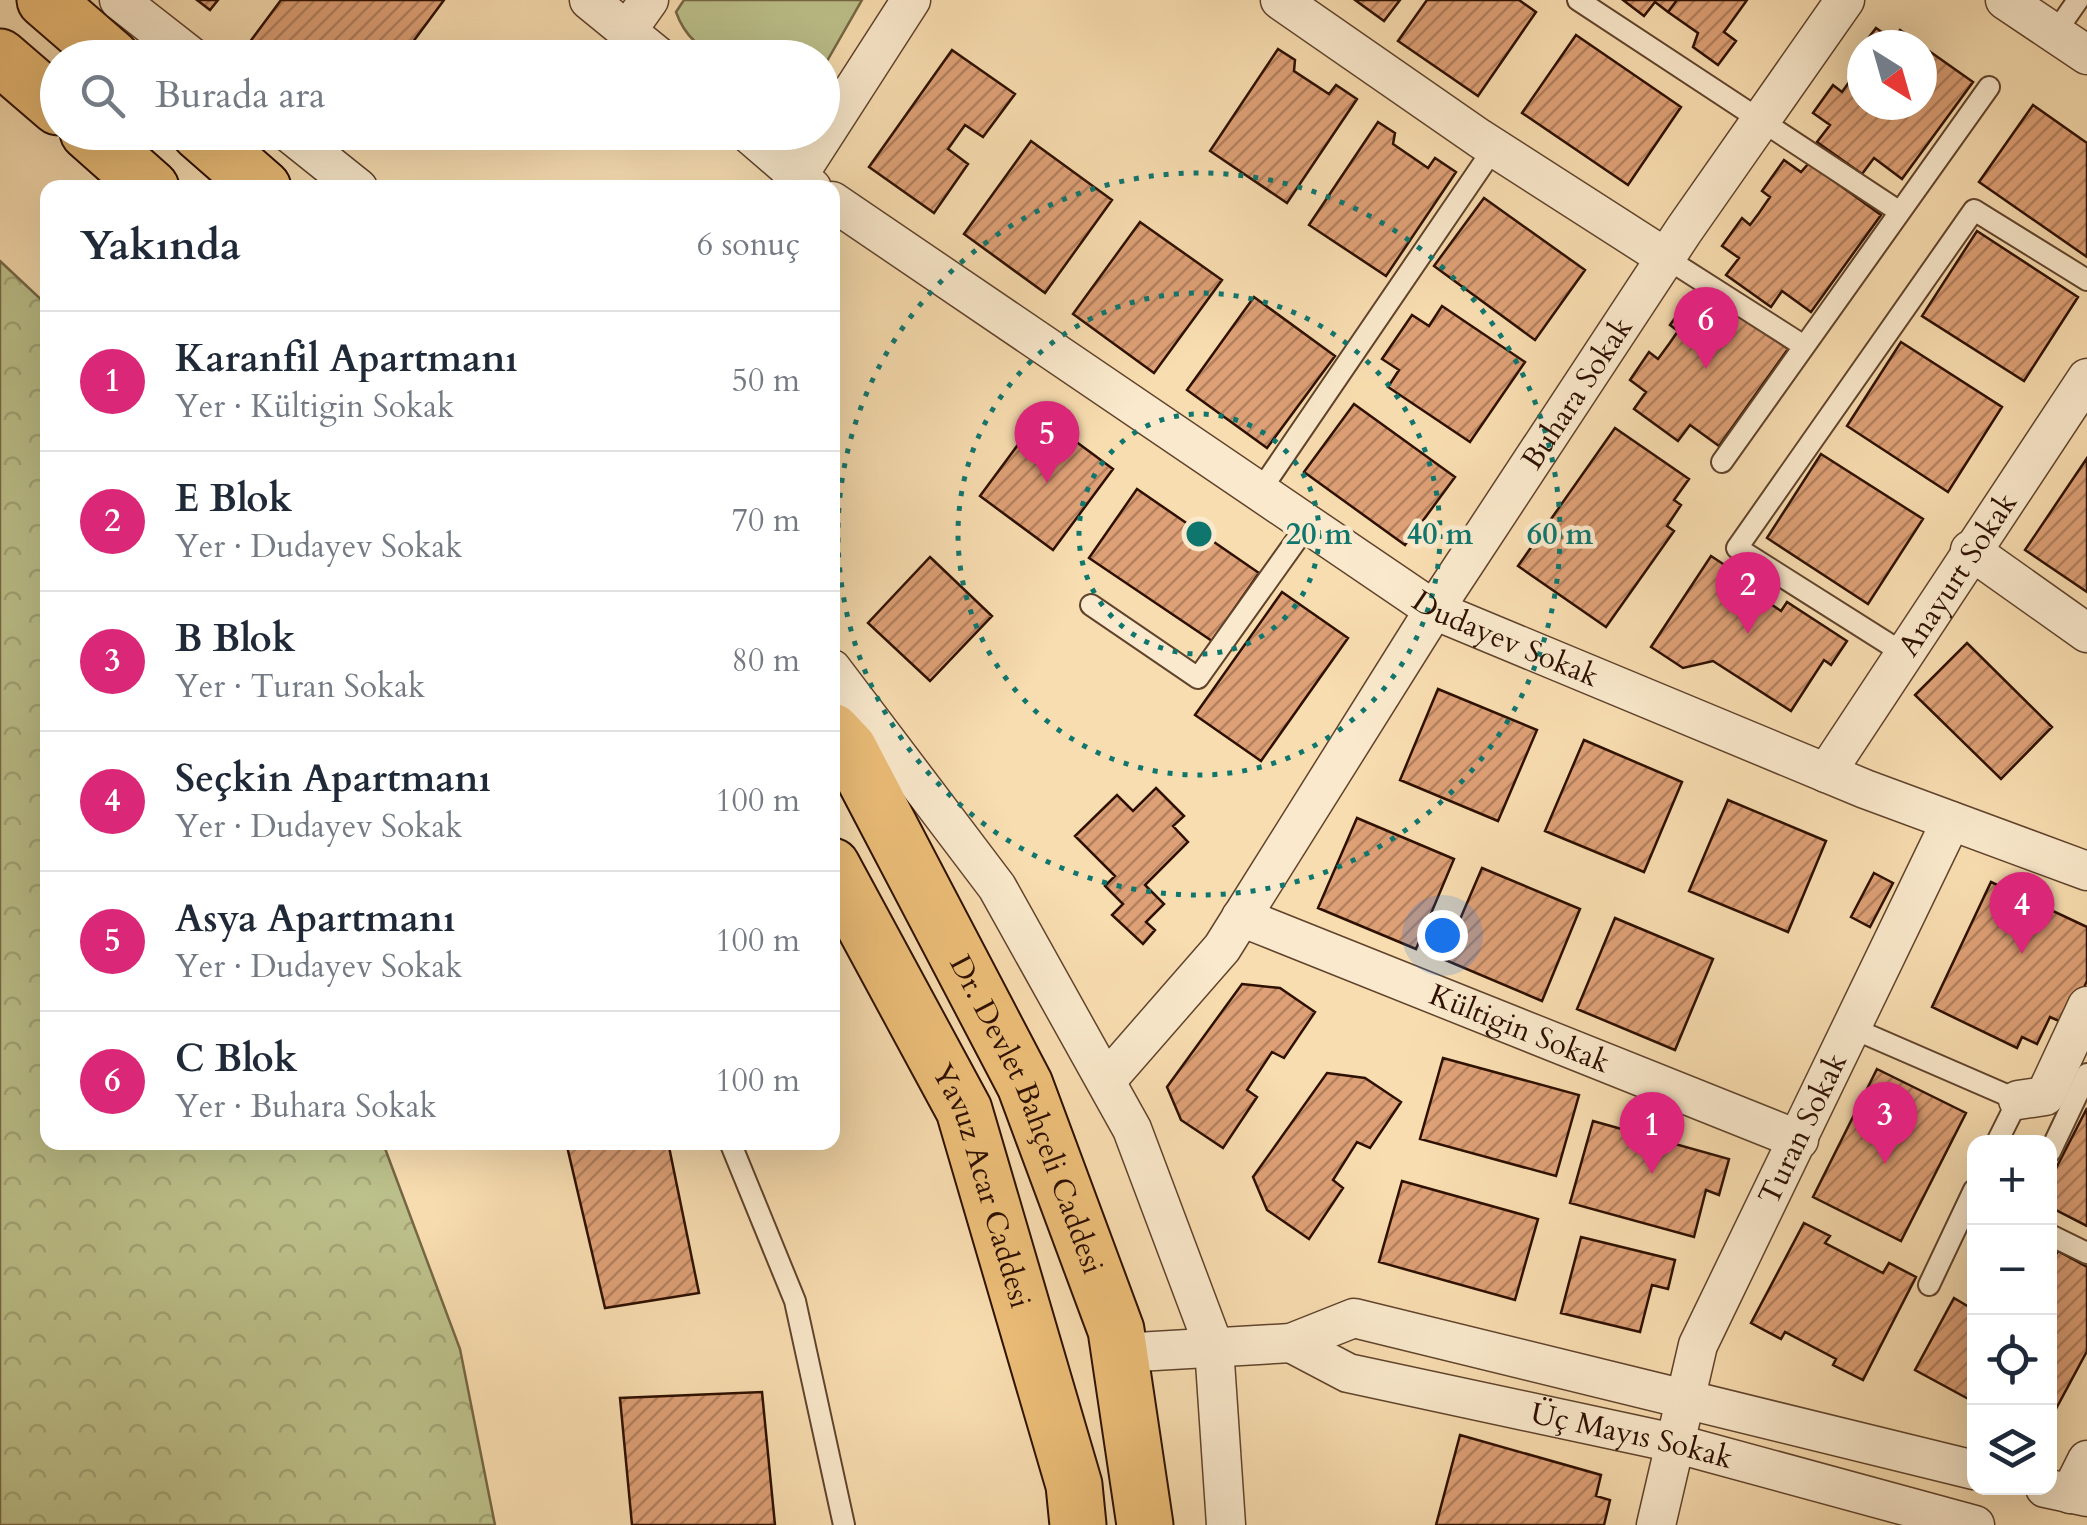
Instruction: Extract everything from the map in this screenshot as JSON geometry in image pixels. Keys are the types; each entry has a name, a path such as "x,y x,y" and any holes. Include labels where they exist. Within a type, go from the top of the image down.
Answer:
{"main road":[{"path":"45,0 91,40"},
{"path":"0,57 40,91"},
{"path":"109,150 143,180"},
{"path":"219,150 253,180"},
{"name":"Dr. Devlet Bahçeli Caddesi","path":"840,739 849,748 1025,1085 1116,1330 1145,1525"},
{"name":"Yavuz Acar Caddesi","path":"840,881 964,1110 1074,1486 1078,1525"}],"street":[{"path":"119,0 169,40"},
{"path":"589,0 639,40"},
{"path":"628,31 650,0"},
{"path":"840,118 911,0"},
{"path":"1280,0 1494,148 1666,258"},
{"name":"Buhara Sokak","path":"1106,1081 1222,948 1434,610 1666,258 1845,0"},
{"path":"2006,0 2087,54"},
{"path":"310,150 348,180"},
{"path":"765,150 796,180"},
{"path":"802,180 821,150"},
{"name":"Dudayev Sokak","path":"840,207 1434,610 1826,773 2087,871"},
{"name":"Anayurt Sokak","path":"1826,773 1970,550 2087,379"},
{"path":"1970,550 2087,634"},
{"path":"840,680 997,888 1132,1129 1214,1348 1226,1525"},
{"name":"Turan Sokak","path":"1656,1525 1682,1399 1698,1344 1951,821"},
{"name":"Kültigin Sokak","path":"1241,917 1799,1140"},
{"path":"2018,1100 2045,1096 2087,1006"},
{"name":"Üç Mayıs Sokak","path":"1120,1353 1291,1343 1354,1318 1967,1468"},
{"name":"Üç Mayıs Sokak","path":"1291,1343 1348,1374 1674,1443 1975,1525"},
{"path":"2068,1493 2087,1460"}],"lane":[{"path":"1578,0 1900,212"},
{"path":"2055,33 2078,0"},
{"path":"1722,462 1989,87"},
{"path":"1260,492 1494,148"},
{"path":"1904,652 1737,548 1974,210 2087,280"},
{"path":"1666,258 1804,346"},
{"path":"1090,605 1198,678 1308,524"},
{"path":"1852,1028 2018,1100 2000,1135"},
{"path":"2057,1137 2087,1074"},
{"path":"733,1150 795,1301 844,1525"},
{"path":"1929,1285 1967,1205"},
{"path":"2057,1238 2087,1253"}],"green space":[{"path":"684,0 862,0 839,40 695,40 676,12"},
{"path":"0,261 40,298 40,1150 386,1150 460,1349 495,1525 0,1525"}],"building":[{"path":"197,0 218,0 210,10"},
{"path":"281,0 444,0 414,40 251,40"},
{"path":"1355,0 1400,0 1384,21"},
{"path":"1427,0 1519,0 1536,12 1478,96 1398,41"},
{"path":"1623,0 1677,0 1668,12 1655,2 1644,16"},
{"path":"1677,0 1747,0 1724,32 1736,41 1718,65 1693,47 1698,33 1668,12"},
{"path":"1576,35 1681,107 1628,185 1522,113"},
{"path":"1278,49 1295,60 1294,71 1329,94 1336,85 1357,99 1287,203 1210,151"},
{"path":"952,50 1015,94 983,137 965,125 948,149 968,164 934,213 869,167"},
{"path":"1937,57 1973,82 1902,179 1874,158 1862,174 1817,142 1830,125 1813,113 1833,85 1842,92 1847,85 1847,120 1937,120"},
{"path":"2033,105 2087,143 2087,257 1979,182"},
{"path":"1378,122 1395,133 1393,144 1428,168 1435,158 1456,172 1386,276 1309,225"},
{"path":"1031,141 1112,200 1045,293 964,234"},
{"path":"1784,160 1801,172 1809,163 1881,215 1811,312 1782,291 1771,307 1726,275 1739,258 1722,246 1742,218 1750,225 1759,213 1770,197 1762,191"},
{"path":"1484,198 1585,270 1535,340 1434,266"},
{"path":"1140,222 1222,280 1154,373 1073,314"},
{"path":"1977,231 2078,297 2024,381 1922,316"},
{"path":"1692,294 1709,307 1716,297 1788,349 1719,446 1690,425 1678,441 1634,409 1646,392 1630,380 1649,352 1658,359 1669,344 1678,331 1670,325"},
{"path":"1254,297 1335,356 1267,448 1187,390"},
{"path":"1442,306 1525,362 1470,442 1388,387 1399,370 1382,359 1412,315 1429,326"},
{"path":"1901,342 2002,407 1948,492 1847,426"},
{"path":"1354,404 1455,477 1405,545 1304,472"},
{"path":"1040,415 1113,469 1053,550 980,496"},
{"path":"1615,428 1689,479 1674,500 1681,505 1667,526 1674,531 1606,627 1518,566"},
{"path":"1821,454 1923,519 1868,604 1767,538"},
{"path":"2087,458 2087,592 2025,550"},
{"path":"1137,489 1259,573 1212,641 1089,558"},
{"path":"1711,556 1740,575 1736,581 1781,611 1787,602 1847,641 1831,665 1824,660 1791,711 1713,661 1683,668 1651,647"},
{"path":"930,557 992,616 930,681 868,623"},
{"path":"1282,592 1348,638 1261,761 1195,715"},
{"path":"1967,643 2052,727 2001,779 1915,695"},
{"path":"1438,689 1537,730 1498,821 1400,780"},
{"path":"1584,740 1682,782 1644,872 1545,831"},
{"path":"1156,788 1184,816 1173,826 1188,842 1145,885 1164,904 1146,922 1155,930 1143,944 1112,915 1123,904 1105,886 1115,876 1075,836 1117,795 1133,811"},
{"path":"1728,800 1826,841 1788,932 1689,891"},
{"path":"1357,818 1454,859 1416,949 1318,908"},
{"path":"1482,868 1580,909 1542,1001 1443,959"},
{"path":"1874,873 1893,883 1870,927 1851,917"},
{"path":"1991,882 2087,927 2087,981 2066,1024 2050,1017 2037,1044 2022,1037 2017,1048 1932,1007"},
{"path":"1615,918 1713,959 1675,1050 1577,1009"},
{"path":"1242,984 1280,988 1315,1012 1284,1058 1272,1052 1247,1090 1257,1097 1223,1148 1181,1120 1167,1087"},
{"path":"1443,1058 1579,1095 1556,1176 1420,1139"},
{"path":"1877,1069 1966,1113 1901,1241 1813,1197"},
{"path":"1327,1073 1365,1078 1401,1102 1370,1148 1357,1142 1333,1180 1343,1188 1309,1239 1267,1210 1253,1177"},
{"path":"2087,1108 2087,1226 2057,1211 2057,1166"},
{"path":"1593,1121 1729,1159 1719,1195 1706,1190 1694,1237 1570,1203"},
{"path":"568,1150 670,1150 699,1293 605,1308"},
{"path":"1402,1181 1538,1219 1515,1300 1379,1262"},
{"path":"1804,1223 1830,1236 1825,1243 1883,1273 1889,1263 1916,1277 1863,1380 1833,1365 1836,1359 1785,1332 1781,1339 1751,1323"},
{"path":"1581,1237 1675,1260 1668,1289 1652,1285 1640,1332 1561,1313"},
{"path":"2057,1253 2087,1267 2087,1351 2057,1407 2057,1315"},
{"path":"1954,1298 1967,1306 1967,1398 1915,1370"},
{"path":"762,1392 775,1525 632,1525 620,1398"},
{"path":"1460,1435 1601,1475 1596,1496 1610,1500 1604,1525 1436,1525"}],"place":[{"name":"C Blok","path":"1706,369"},
{"name":"Asya Apartmanı","path":"1047,483"},
{"name":"E Blok","path":"1748,634"},
{"name":"Seçkin Apartmanı","path":"2022,954"},
{"name":"B Blok","path":"1885,1164"},
{"name":"Karanfil Apartmanı","path":"1652,1174"}]}
